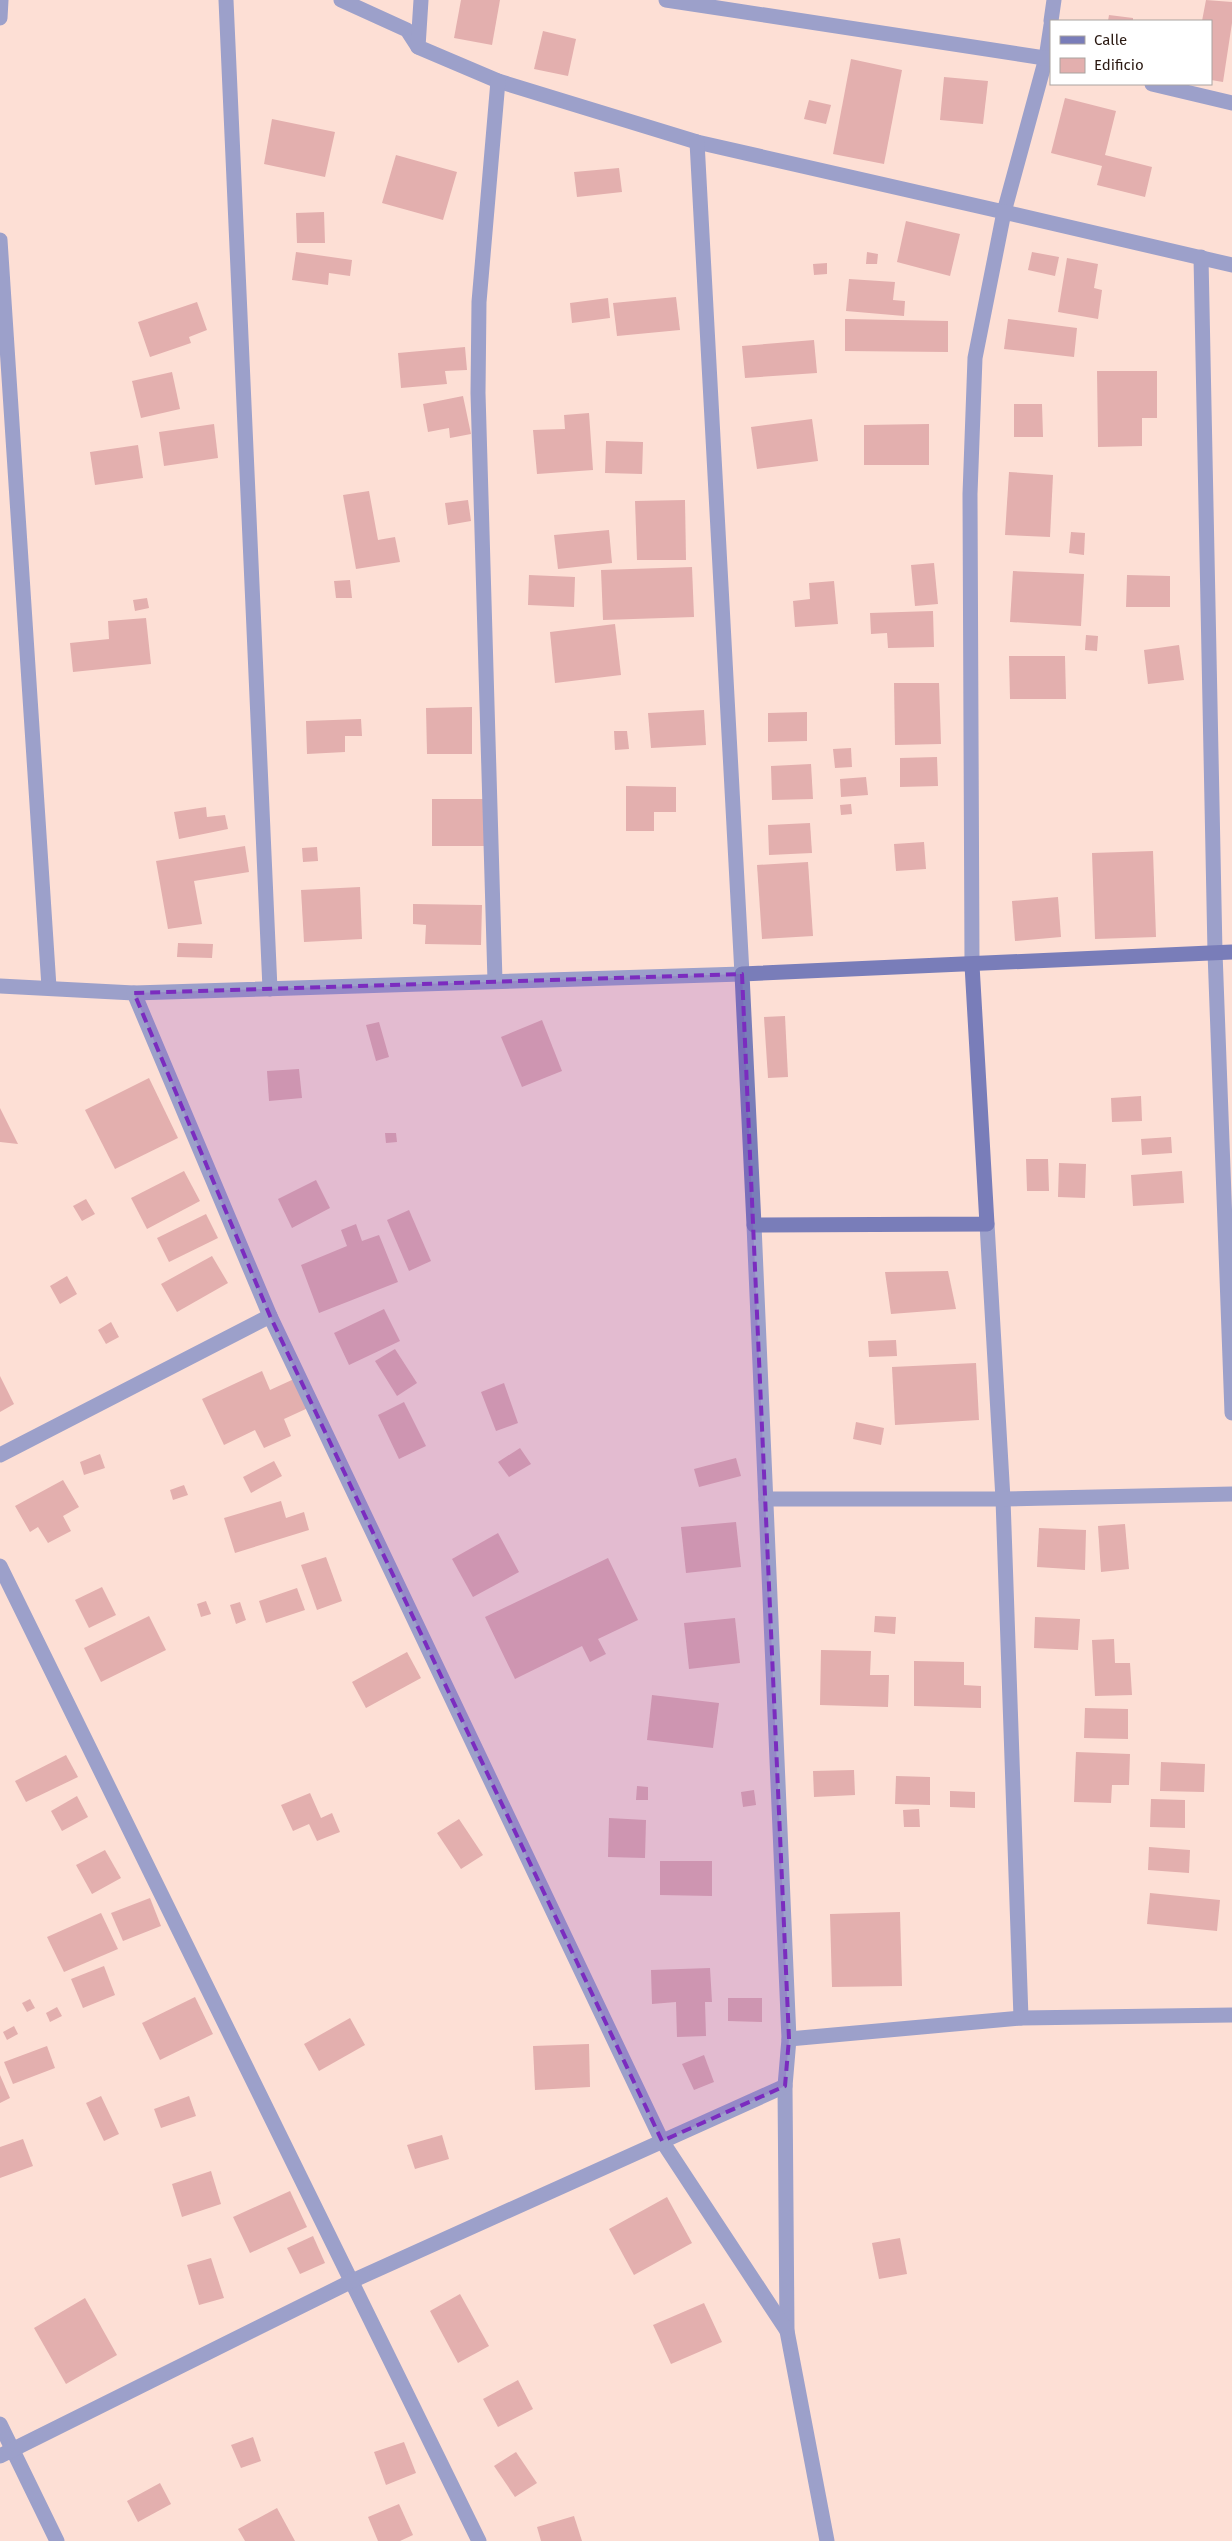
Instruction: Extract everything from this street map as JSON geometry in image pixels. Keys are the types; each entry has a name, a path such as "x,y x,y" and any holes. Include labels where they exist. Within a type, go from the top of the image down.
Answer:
{"street":[{"path":"0,18 1,0"},
{"path":"226,0 270,989"},
{"path":"341,0 407,30 418,47 498,82 697,142 1232,265"},
{"path":"418,47 421,0"},
{"path":"666,0 1048,59"},
{"path":"1051,20 1054,0"},
{"path":"1021,2018 1003,1499 972,965 970,494 974,358 1004,212 1048,59 1050,35"},
{"path":"495,982 478,393 479,302 498,82"},
{"path":"1156,85 1232,103"},
{"path":"697,142 742,974 789,2039 785,2086 787,2331 827,2541"},
{"path":"0,240 49,987"},
{"path":"1201,258 1215,952 1232,1413"},
{"path":"0,986 49,987 134,993 742,974 1232,952"},
{"path":"134,993 270,1316 662,2141 787,2331"},
{"path":"754,1225 988,1224"},
{"path":"0,1455 270,1316"},
{"path":"766,1499 1003,1499 1232,1494"},
{"path":"0,1566 479,2541"},
{"path":"789,2039 1021,2018 1232,2015"},
{"path":"6,2453 352,2282 785,2086"},
{"path":"0,2424 6,2453 57,2541"}],"highlighted area":[{"path":"742,974 789,2039 785,2086 662,2141 270,1316 134,993"}],"building":[{"path":"461,0 500,0 492,45 454,38"},
{"path":"1206,0 1232,2 1232,23 1223,82 1212,80 1212,20 1202,20"},
{"path":"1109,15 1133,18 1133,20 1108,20"},
{"path":"543,31 576,39 568,76 534,69"},
{"path":"851,59 902,70 884,164 833,154"},
{"path":"944,77 988,81 983,124 940,120"},
{"path":"1065,98 1116,111 1105,155 1152,167 1145,197 1097,185 1102,166 1051,153"},
{"path":"809,100 831,105 826,124 804,119"},
{"path":"272,119 335,132 325,177 264,164"},
{"path":"396,155 457,172 443,220 382,203"},
{"path":"619,168 622,192 577,197 574,172"},
{"path":"324,212 325,243 297,243 296,213"},
{"path":"906,221 960,234 950,276 897,262"},
{"path":"296,252 352,260 350,276 329,273 328,285 292,280"},
{"path":"867,252 878,254 877,264 866,264"},
{"path":"1032,252 1059,257 1055,276 1028,270"},
{"path":"1067,258 1098,264 1094,288 1102,290 1098,319 1058,312"},
{"path":"827,263 827,274 814,275 813,264"},
{"path":"849,279 895,282 893,300 905,301 904,316 846,311"},
{"path":"676,297 680,330 617,336 613,303"},
{"path":"608,298 610,318 572,323 570,303"},
{"path":"197,302 207,330 189,337 191,343 150,357 138,322"},
{"path":"845,319 948,321 948,352 845,351"},
{"path":"1008,319 1077,328 1074,357 1004,349"},
{"path":"814,340 817,373 745,378 742,346"},
{"path":"465,347 467,370 445,371 447,384 401,388 398,353"},
{"path":"1097,371 1157,371 1157,418 1142,418 1142,446 1098,447"},
{"path":"172,372 180,409 141,418 132,381"},
{"path":"463,396 471,434 450,438 449,428 428,432 423,404"},
{"path":"1014,404 1042,404 1043,437 1014,437"},
{"path":"589,413 593,470 537,474 533,430 565,429 564,415"},
{"path":"812,419 818,461 757,469 751,427"},
{"path":"214,424 218,458 164,466 159,432"},
{"path":"929,424 929,465 864,465 864,425"},
{"path":"606,441 643,442 642,474 605,473"},
{"path":"138,445 143,478 95,485 90,452"},
{"path":"1009,472 1053,475 1050,537 1005,535"},
{"path":"369,491 378,540 395,537 400,562 356,569 343,495"},
{"path":"468,500 471,521 448,525 445,503"},
{"path":"685,500 686,560 637,560 635,501"},
{"path":"609,530 612,563 558,569 554,535"},
{"path":"1071,532 1085,533 1084,555 1069,553"},
{"path":"934,563 938,604 915,606 911,565"},
{"path":"692,567 694,617 603,620 601,570"},
{"path":"1013,571 1084,574 1081,626 1010,622"},
{"path":"529,575 575,577 574,607 528,605"},
{"path":"1127,575 1170,576 1170,607 1126,607"},
{"path":"350,580 352,598 336,598 334,581"},
{"path":"834,581 838,624 795,627 793,601 810,599 809,583"},
{"path":"147,598 149,608 135,611 133,600"},
{"path":"933,611 934,647 888,648 887,633 871,634 870,613"},
{"path":"146,618 151,664 73,672 70,643 109,639 108,621"},
{"path":"615,624 621,675 555,683 550,632"},
{"path":"1086,635 1098,636 1097,651 1085,650"},
{"path":"1179,645 1184,680 1148,684 1144,650"},
{"path":"1009,656 1065,656 1066,699 1010,699"},
{"path":"894,683 939,683 941,744 895,745"},
{"path":"472,707 472,754 427,754 426,708"},
{"path":"704,710 706,745 651,748 648,713"},
{"path":"807,712 807,741 768,742 768,713"},
{"path":"361,719 362,736 345,736 345,752 307,754 306,721"},
{"path":"614,731 627,731 629,749 615,750"},
{"path":"851,748 852,767 835,768 833,749"},
{"path":"937,757 938,786 900,787 900,758"},
{"path":"811,764 813,799 772,800 771,766"},
{"path":"866,777 868,795 841,797 840,779"},
{"path":"626,786 676,787 676,812 654,812 654,831 626,831"},
{"path":"432,799 485,799 485,846 432,846"},
{"path":"851,804 852,814 841,815 840,805"},
{"path":"206,807 207,817 225,815 228,829 179,839 174,812"},
{"path":"810,823 812,853 769,855 768,825"},
{"path":"924,842 926,869 896,871 894,844"},
{"path":"245,846 249,872 194,881 202,924 168,929 156,861"},
{"path":"317,847 318,861 303,862 302,848"},
{"path":"1153,851 1156,937 1095,939 1092,853"},
{"path":"808,862 813,936 762,939 757,865"},
{"path":"360,887 362,939 304,942 301,890"},
{"path":"1058,897 1061,937 1015,941 1012,901"},
{"path":"413,904 482,905 481,945 425,944 426,925 413,924"},
{"path":"178,943 213,944 212,958 177,957"},
{"path":"785,1016 788,1077 768,1078 764,1017"},
{"path":"542,1020 562,1071 522,1087 501,1037"},
{"path":"379,1022 389,1057 376,1061 366,1025"},
{"path":"299,1069 302,1098 269,1101 267,1071"},
{"path":"149,1078 178,1138 115,1169 85,1110"},
{"path":"1141,1096 1142,1121 1112,1122 1111,1098"},
{"path":"0,1108 18,1144 0,1142"},
{"path":"385,1133 396,1133 397,1142 386,1143"},
{"path":"1171,1137 1172,1153 1142,1155 1141,1139"},
{"path":"1026,1159 1048,1159 1049,1191 1027,1191"},
{"path":"1059,1163 1086,1164 1085,1198 1058,1197"},
{"path":"184,1171 200,1201 147,1229 131,1198"},
{"path":"1182,1171 1184,1203 1133,1206 1131,1175"},
{"path":"316,1180 330,1208 292,1228 278,1199"},
{"path":"86,1199 95,1214 82,1221 73,1206"},
{"path":"409,1210 431,1261 409,1271 387,1220"},
{"path":"206,1214 218,1238 169,1262 157,1238"},
{"path":"356,1224 362,1241 379,1235 398,1282 319,1313 301,1265 347,1246 341,1230"},
{"path":"212,1256 228,1283 177,1312 161,1284"},
{"path":"948,1271 956,1309 891,1314 885,1272"},
{"path":"67,1276 77,1294 60,1304 50,1286"},
{"path":"384,1309 400,1341 349,1365 334,1333"},
{"path":"111,1322 119,1337 106,1344 98,1330"},
{"path":"896,1340 897,1356 869,1357 868,1341"},
{"path":"395,1349 417,1383 397,1396 375,1361"},
{"path":"976,1363 979,1420 895,1425 892,1367"},
{"path":"262,1371 270,1390 294,1379 308,1408 284,1419 291,1436 264,1448 255,1430 224,1445 202,1399"},
{"path":"0,1376 14,1404 0,1412"},
{"path":"504,1383 518,1423 496,1431 481,1392"},
{"path":"404,1402 426,1446 399,1459 378,1415"},
{"path":"856,1422 884,1428 881,1445 853,1439"},
{"path":"520,1448 531,1464 509,1477 498,1462"},
{"path":"100,1454 105,1468 84,1475 80,1462"},
{"path":"736,1458 741,1476 699,1487 694,1469"},
{"path":"274,1461 282,1476 251,1493 243,1477"},
{"path":"63,1480 79,1507 63,1516 71,1531 48,1543 38,1527 30,1532 15,1506"},
{"path":"184,1485 188,1495 173,1500 170,1490"},
{"path":"281,1501 286,1518 304,1512 309,1530 235,1553 224,1518"},
{"path":"736,1522 741,1567 686,1573 681,1527"},
{"path":"1125,1524 1129,1569 1101,1572 1098,1526"},
{"path":"1039,1528 1086,1530 1085,1570 1037,1567"},
{"path":"498,1533 519,1572 473,1597 452,1559"},
{"path":"326,1557 342,1601 317,1610 301,1565"},
{"path":"608,1558 638,1620 598,1639 606,1654 590,1662 582,1646 515,1679 485,1617"},
{"path":"102,1587 116,1615 89,1628 75,1600"},
{"path":"297,1588 305,1610 266,1623 259,1601"},
{"path":"206,1601 211,1614 201,1617 197,1604"},
{"path":"240,1602 246,1620 236,1624 230,1605"},
{"path":"149,1616 166,1650 101,1682 84,1648"},
{"path":"875,1616 896,1617 895,1634 874,1632"},
{"path":"1035,1617 1080,1619 1078,1650 1034,1648"},
{"path":"735,1618 740,1663 689,1669 684,1623"},
{"path":"1114,1639 1115,1663 1130,1663 1132,1695 1095,1696 1092,1640"},
{"path":"821,1650 871,1651 870,1675 889,1675 888,1707 820,1705"},
{"path":"407,1652 421,1678 366,1708 352,1682"},
{"path":"914,1661 964,1662 964,1685 981,1686 981,1708 914,1706"},
{"path":"652,1695 719,1703 713,1748 647,1740"},
{"path":"1085,1708 1128,1709 1128,1739 1084,1738"},
{"path":"1076,1752 1130,1754 1129,1785 1112,1785 1111,1803 1074,1802"},
{"path":"66,1755 78,1777 26,1802 15,1781"},
{"path":"1161,1762 1205,1764 1204,1792 1160,1791"},
{"path":"854,1770 855,1795 814,1797 813,1771"},
{"path":"896,1776 930,1777 930,1805 895,1804"},
{"path":"637,1786 648,1787 648,1800 636,1800"},
{"path":"754,1790 756,1805 743,1807 741,1792"},
{"path":"950,1791 975,1792 975,1808 950,1807"},
{"path":"310,1793 321,1818 332,1813 340,1832 317,1841 309,1824 293,1831 281,1805"},
{"path":"77,1796 88,1817 62,1831 51,1811"},
{"path":"1151,1799 1185,1800 1185,1828 1150,1827"},
{"path":"919,1809 920,1827 904,1827 903,1810"},
{"path":"609,1818 646,1820 645,1858 608,1857"},
{"path":"459,1819 483,1855 461,1869 437,1833"},
{"path":"1149,1847 1190,1850 1189,1873 1148,1870"},
{"path":"105,1850 121,1878 92,1894 76,1865"},
{"path":"660,1861 712,1861 712,1896 660,1895"},
{"path":"1150,1893 1220,1900 1217,1931 1147,1924"},
{"path":"150,1898 161,1926 123,1941 111,1913"},
{"path":"900,1912 902,1986 832,1987 830,1914"},
{"path":"101,1913 118,1949 64,1972 47,1937"},
{"path":"104,1966 115,1995 83,2008 71,1979"},
{"path":"710,1968 712,2002 705,2002 706,2036 677,2037 676,2002 652,2004 651,1970"},
{"path":"195,1997 213,2034 160,2060 142,2023"},
{"path":"728,1998 762,1998 762,2022 728,2021"},
{"path":"30,1999 35,2008 27,2012 22,2003"},
{"path":"57,2007 62,2016 50,2022 46,2013"},
{"path":"350,2018 365,2045 319,2071 304,2044"},
{"path":"14,2026 18,2034 7,2040 3,2032"},
{"path":"589,2044 590,2087 535,2090 533,2046"},
{"path":"47,2046 55,2068 13,2084 4,2062"},
{"path":"704,2055 714,2082 694,2090 682,2064"},
{"path":"0,2075 10,2098 0,2103"},
{"path":"101,2096 119,2134 104,2141 86,2103"},
{"path":"189,2096 196,2116 161,2128 154,2109"},
{"path":"442,2135 449,2159 415,2169 407,2145"},
{"path":"23,2139 33,2166 0,2178 0,2147"},
{"path":"211,2171 221,2204 182,2217 172,2184"},
{"path":"290,2191 307,2227 250,2253 233,2217"},
{"path":"667,2197 692,2243 634,2275 609,2229"},
{"path":"313,2236 325,2263 300,2274 287,2248"},
{"path":"900,2238 907,2274 879,2279 872,2243"},
{"path":"211,2258 224,2298 199,2305 187,2265"},
{"path":"460,2294 489,2346 458,2363 430,2311"},
{"path":"85,2298 117,2355 66,2384 34,2328"},
{"path":"704,2303 722,2342 671,2364 653,2325"},
{"path":"518,2380 533,2409 498,2427 483,2399"},
{"path":"253,2437 261,2461 241,2468 231,2445"},
{"path":"404,2442 416,2473 386,2485 374,2452"},
{"path":"516,2452 537,2483 515,2497 494,2466"},
{"path":"160,2483 171,2504 138,2522 127,2501"},
{"path":"399,2504 413,2535 400,2541 378,2541 368,2517"},
{"path":"277,2508 295,2541 245,2541 238,2529"},
{"path":"574,2516 582,2541 541,2541 537,2527"}]}
